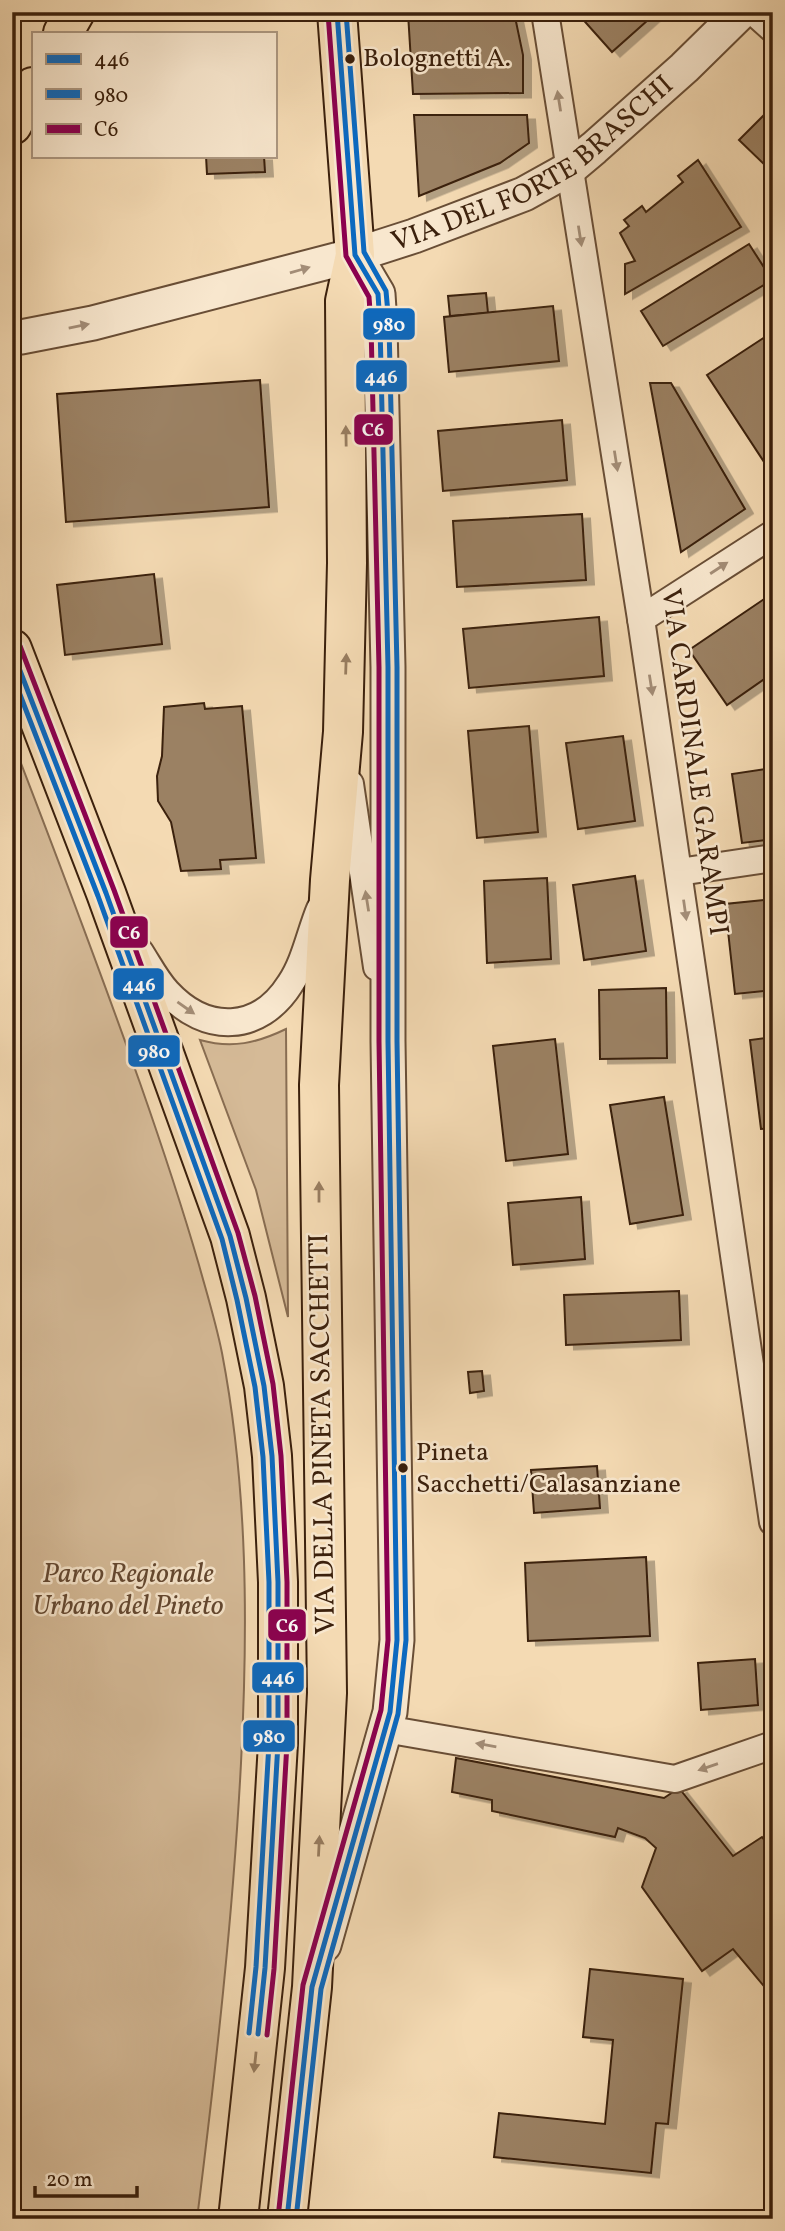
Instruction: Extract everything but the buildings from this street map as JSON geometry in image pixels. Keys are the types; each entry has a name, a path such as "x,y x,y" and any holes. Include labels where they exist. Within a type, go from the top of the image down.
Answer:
{"main road":[{"path":"64,32 75,12"},
{"path":"337,12 355,255"},
{"path":"12,125 32,88"},
{"name":"VIA DELLA PINETA SACCHETTI","path":"287,2219 312,1987 327,1693 319,1085 330,880 343,732 347,577 345,301 355,255"},
{"name":"VIA DELLA PINETA SACCHETTI","path":"12,649 106,893 230,1236 258,1354 272,1456 278,1582 278,1743 265,1968 238,2219"}],"street":[{"name":"VIA CARDINALE GARAMPI","path":"545,12 641,619 773,1522"},
{"name":"VIA DEL FORTE BRASCHI","path":"12,337 93,323 355,255 414,236 524,194 569,169 684,68 741,12"},
{"path":"754,12 773,29"},
{"name":"VIA DELLA PINETA SACCHETTI","path":"312,1987 385,1729 392,1697 397,1640 388,1041 388,667 380,325 378,294 355,255"},
{"path":"641,619 773,534"},
{"path":"343,732 388,1041"},
{"path":"679,872 773,858"},
{"name":"VIA DELLA PINETA SACCHETTI","path":"106,893 155,976 169,994 198,1015 236,1022 254,1018 266,1011 288,988 297,972 330,880"},
{"path":"385,1729 676,1779 773,1745"}],"green space":[{"name":"Parco Regionale Urbano del Pineto","path":"12,740 109,997 171,1173 214,1320 231,1404 244,1558 243,1712 229,1934 197,2219 12,2219"},
{"path":"286,1029 288,1317 256,1190 200,1040 223,1044 244,1043"}],"transit line":[{"name":"446","path":"287,2219 312,1987 390,1712 397,1640 388,1041 388,667 380,325 378,294 355,255 337,12"},
{"name":"980","path":"296,2219 321,1989 398,1714 406,1640 397,1041 397,667 389,325 386,291 364,252 346,12"},
{"name":"C6","path":"278,2218 303,1985 381,1710 388,1640 379,1041 379,667 371,325 369,297 346,256 328,13"},
{"name":"C6","path":"20,646 114,890 238,1233 255,1296 273,1384 281,1456 287,1582 287,1743 274,1969 267,2035"},
{"name":"446","path":"12,650 106,893 230,1236 264,1386 272,1456 278,1582 278,1743 265,1968 258,2034"},
{"name":"980","path":"12,674 98,896 222,1239 255,1387 263,1457 269,1582 269,1743 256,1967 249,2033"}],"place":[{"name":"Bolognetti A.","path":"350,59"},
{"name":"Pineta Sacchetti/Calasanziane","path":"403,1468"}]}
